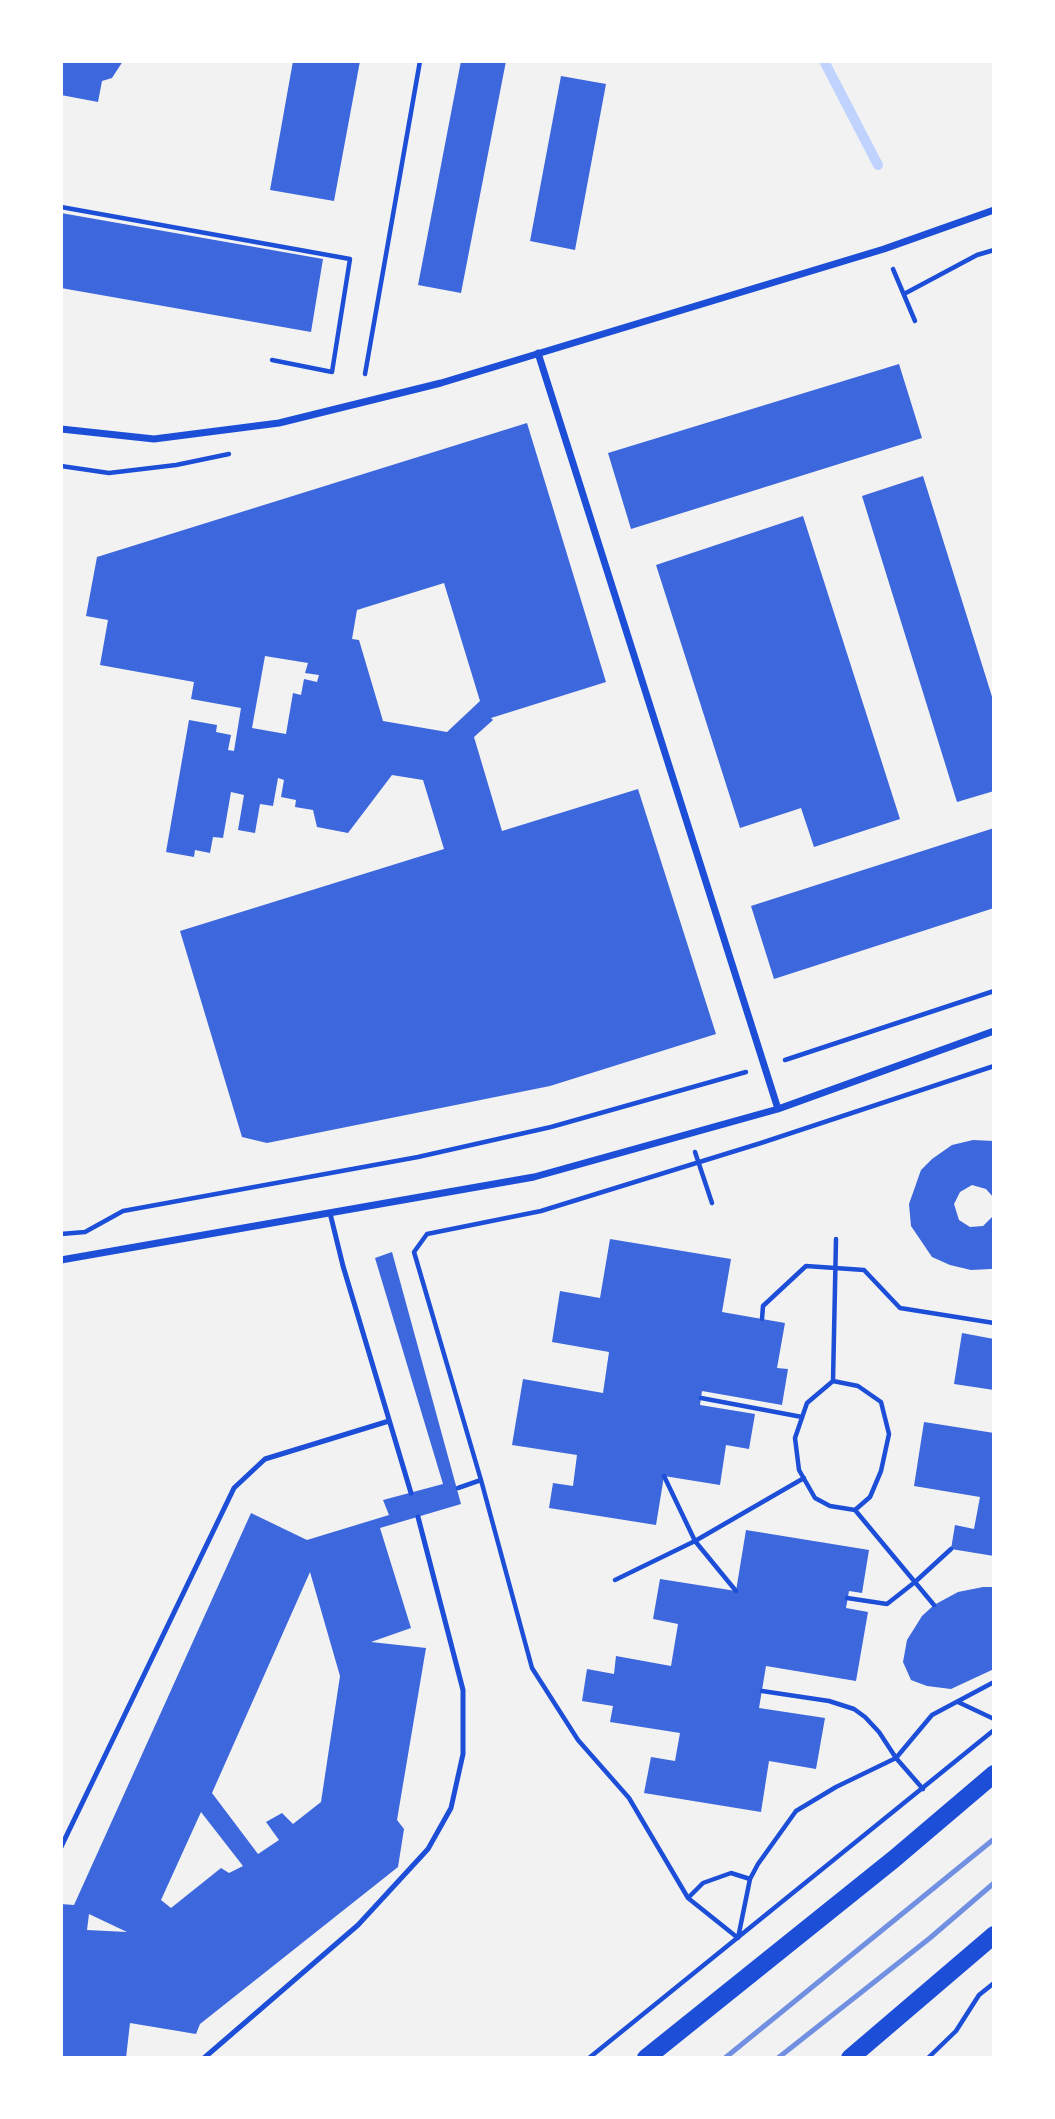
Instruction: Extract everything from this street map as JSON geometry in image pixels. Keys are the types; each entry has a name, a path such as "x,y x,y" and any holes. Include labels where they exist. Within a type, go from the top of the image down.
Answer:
{"main road":[{"path":"646,2058 894,1859 994,1774"},
{"path":"850,2058 994,1934"}],"street":[{"path":"61,429 154,439 279,423 442,383 884,249 994,210"},
{"path":"538,353 778,1109"},
{"path":"61,1260 534,1177 778,1109 994,1031"}],"lane":[{"path":"330,1213 411,1493"},
{"path":"61,1847 234,1488 265,1459 389,1421"},
{"path":"204,2058 358,1925 428,1849 451,1808 463,1754 463,1690 418,1517"}],"path":[{"path":"365,374 420,61"},
{"path":"61,207 350,258 332,372 272,360"},
{"path":"884,249 915,321"},
{"path":"904,294 976,255 994,250"},
{"path":"61,1234 85,1232 123,1211 418,1157 551,1127 764,1067 994,991"},
{"path":"738,1938 688,1898 629,1798 578,1740 532,1668 481,1480 414,1252 427,1234 541,1211 761,1143 994,1066"},
{"path":"689,1135 712,1203"},
{"path":"836,1239 833,1381 807,1403 795,1438 799,1470 815,1498 830,1506 855,1510 934,1605"},
{"path":"762,1319 763,1306 806,1266 864,1270 900,1308 994,1323"},
{"path":"833,1381 858,1386 881,1402 889,1434 881,1471 870,1497 855,1510"},
{"path":"701,1398 802,1417"},
{"path":"664,1476 695,1541 736,1591"},
{"path":"615,1580 695,1541 804,1478"},
{"path":"458,1488 481,1480"},
{"path":"848,1598 887,1604 951,1549"},
{"path":"738,1938 750,1878 796,1811 836,1787 896,1758 932,1715 994,1682"},
{"path":"762,1691 829,1701 854,1709 879,1732 896,1758 923,1788"},
{"path":"957,1701 994,1719"},
{"path":"589,2058 994,1730"},
{"path":"688,1898 703,1883 731,1873 750,1878"},
{"path":"928,2058 956,2031 979,1996 994,1983"}],"building":[{"path":"61,61 123,61 112,78 102,81 98,102 61,95"},
{"path":"293,61 360,61 334,201 270,190"},
{"path":"461,61 506,61 461,293 418,285"},
{"path":"561,76 606,84 575,250 530,241"},
{"path":"61,213 323,259 311,332 61,288"},
{"path":"899,364 922,438 631,529 608,453"},
{"path":"527,423 606,682 491,718 493,720 474,737 502,831 638,789 716,1034 550,1086 267,1143 242,1137 180,931 444,849 423,780 392,775 348,833 317,827 313,810 295,807 296,800 281,797 284,780 278,778 273,806 260,804 255,833 238,830 244,795 231,792 223,838 213,837 210,853 195,850 194,857 166,852 189,720 217,725 216,732 231,735 228,750 234,751 241,708 191,699 194,682 100,665 108,620 86,616 97,557","holes":["444,583 480,701 447,732 383,721 359,640 352,639 357,610","265,656 308,663 305,673 319,675 317,682 304,679 301,695 293,693 286,734 252,728"]},
{"path":"923,476 994,703 994,791 957,802 862,496"},
{"path":"803,516 900,819 814,847 801,808 740,828 656,565"},
{"path":"994,828 994,908 774,979 751,906"},
{"path":"973,1140 994,1141 994,1198 986,1189 972,1185 960,1192 954,1204 959,1220 970,1227 983,1226 994,1215 994,1268 991,1269 971,1270 932,1257 911,1226 909,1204 921,1170 952,1145"},
{"path":"610,1239 731,1259 722,1312 785,1323 777,1368 788,1369 782,1405 702,1391 700,1405 755,1414 749,1449 726,1445 720,1485 664,1476 656,1525 549,1508 553,1483 573,1486 577,1455 512,1445 523,1379 603,1393 609,1352 552,1342 560,1291 600,1298"},
{"path":"392,1252 461,1504 380,1528 411,1628 371,1642 426,1648 397,1820 404,1829 398,1867 200,2024 196,2034 130,2023 126,2058 61,2058 61,1904 74,1905 251,1513 307,1540 389,1515 383,1500 443,1484 375,1258","holes":["310,1572 340,1676 321,1802 293,1824 282,1813 266,1822 279,1840 258,1854 212,1793","201,1812 243,1866 229,1873 221,1868 171,1908 161,1900","89,1914 127,1932 87,1930"]},
{"path":"962,1333 994,1339 994,1390 954,1384"},
{"path":"924,1422 994,1433 994,1556 951,1549 955,1525 974,1529 980,1497 914,1486"},
{"path":"746,1530 869,1550 862,1593 849,1591 846,1608 868,1612 856,1681 766,1666 759,1708 825,1718 816,1769 769,1761 761,1812 644,1793 651,1757 675,1761 680,1733 610,1722 613,1706 582,1701 587,1669 614,1674 616,1656 671,1666 678,1624 653,1619 660,1579 736,1591"},
{"path":"994,1587 994,1669 951,1689 927,1686 911,1680 903,1662 907,1640 922,1616 934,1605 958,1592"}],"waterway":[{"path":"824,61 878,165"}],"railway":[{"path":"725,2058 994,1839"},
{"path":"778,2058 930,1938 994,1883"}]}
